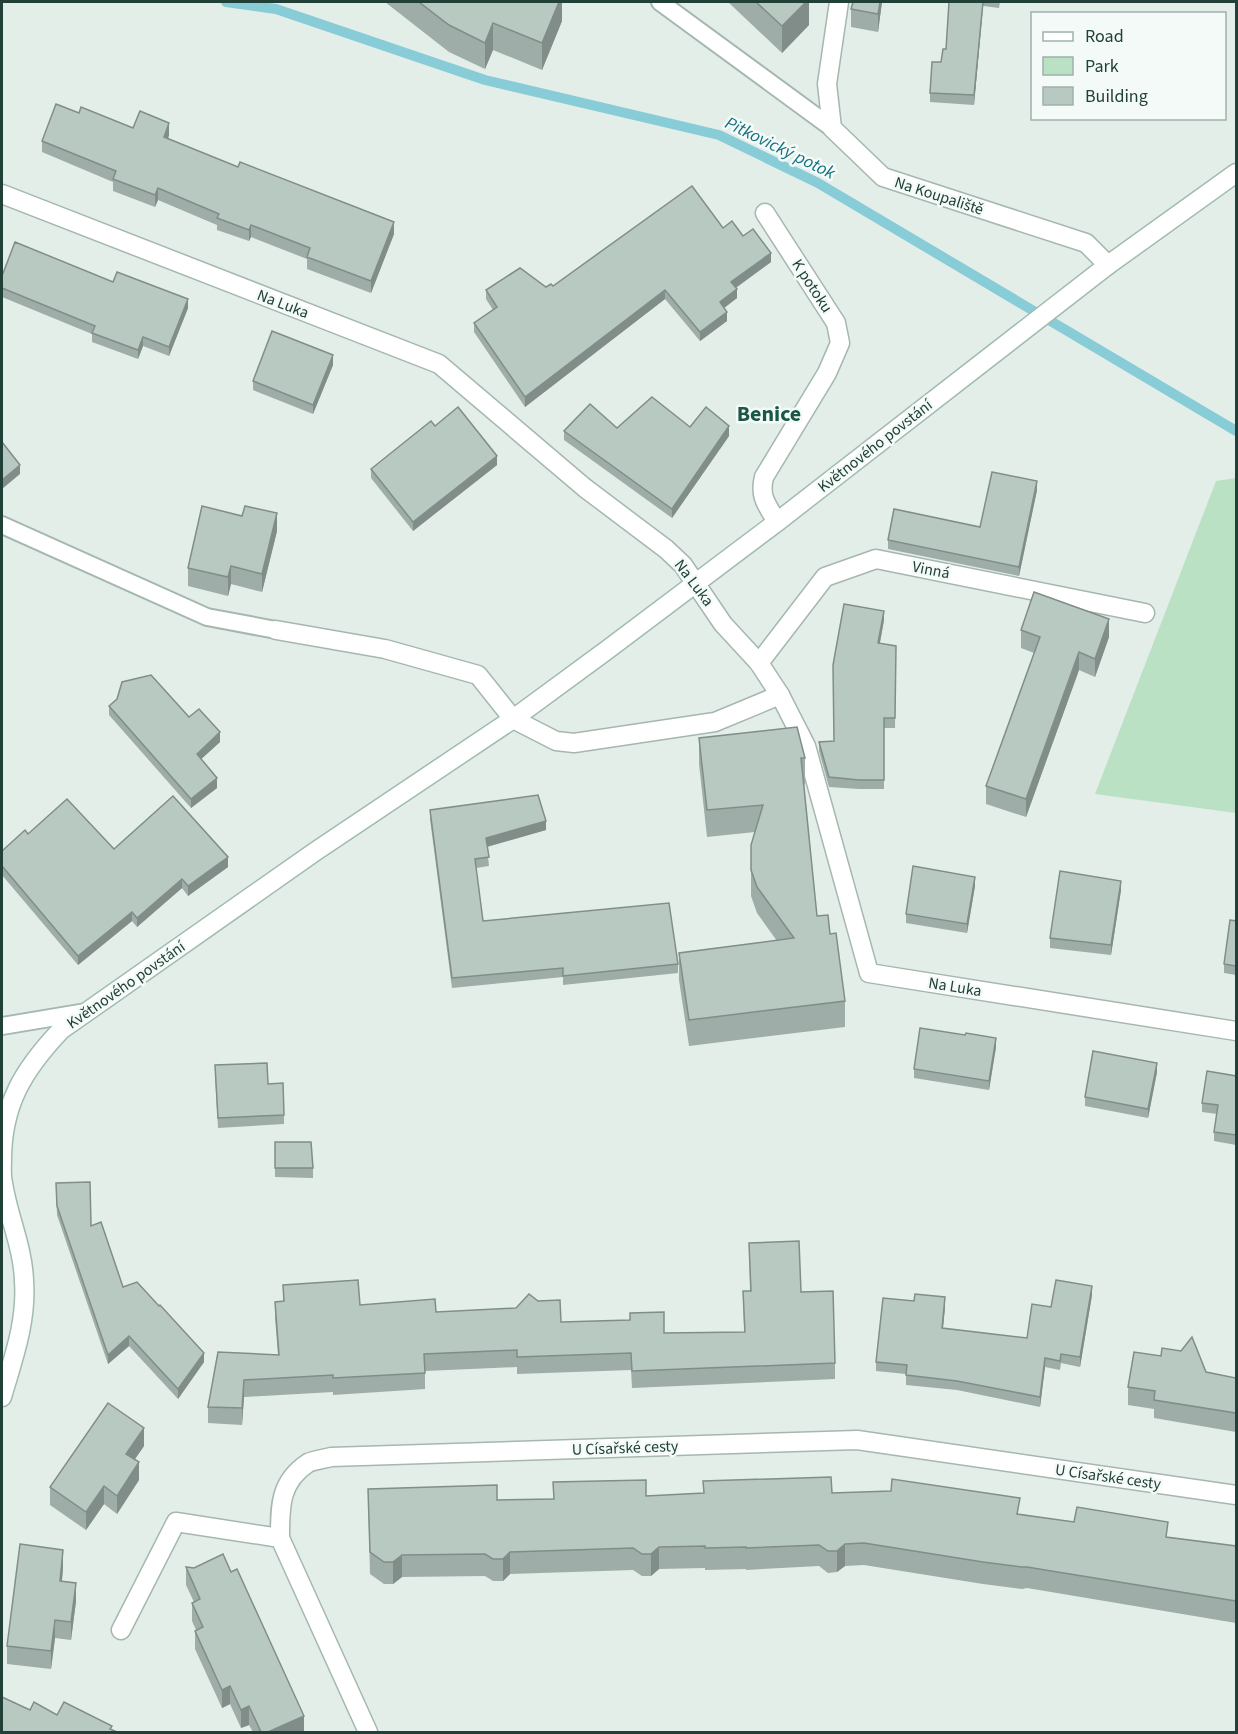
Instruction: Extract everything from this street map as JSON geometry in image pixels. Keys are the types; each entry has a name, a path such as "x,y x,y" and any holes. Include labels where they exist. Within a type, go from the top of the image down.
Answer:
{"street":[{"path":"832,128 827,84 839,2"},
{"name":"Na Koupaliště","path":"832,128 883,177 1086,243 1108,265"},
{"name":"Květnového povstání","path":"2,1397 24,1317 24,1290 19,1245 2,1182 4,1116 26,1072 39,1053 61,1030 316,851 513,719 777,522 1108,265 1236,173"},
{"name":"Na Luka","path":"2,194 439,364 585,488 666,549 683,565 723,624 759,663 780,695 806,746 869,973 1236,1031"},
{"name":"K potoku","path":"765,213 836,323 840,343 827,373 764,477 761,488 764,499 777,522"},
{"name":"Vinná","path":"759,663 825,577 876,559 1145,614"},
{"path":"276,630 385,649 478,675 513,719 556,741 573,743 715,722 780,695"},
{"name":"U Císařské cesty","path":"368,1732 280,1538 280,1503 289,1480 309,1462 331,1457 857,1440 1236,1495"},
{"path":"121,1630 176,1522 280,1538"}],"lane":[{"path":"660,2 832,128"},
{"path":"2,525 207,618 276,630"},
{"path":"2,1026 86,1012"}],"green space":[{"path":"1236,478 1236,813 1095,794 1216,481"}],"building":[{"path":"419,2 559,2 542,43 493,23 485,43 449,25"},
{"path":"756,2 806,2 782,26"},
{"path":"853,2 880,2 878,14 851,9"},
{"path":"949,2 983,2 974,95 930,93 932,62 941,62 943,49 946,49"},
{"path":"56,104 79,113 81,107 133,128 140,111 169,123 164,137 238,167 240,162 394,222 371,281 307,257 310,248 251,225 249,230 217,218 219,214 158,188 155,195 113,179 116,171 42,141"},
{"path":"692,186 723,228 732,221 743,236 753,229 771,253 731,282 737,289 720,302 727,312 700,332 665,290 525,397 474,323 497,307 486,290 520,268 546,287 551,284 553,286"},
{"path":"15,242 113,282 117,272 188,299 169,347 143,337 138,350 92,333 95,326 2,288 2,276"},
{"path":"272,331 333,355 313,405 253,381"},
{"path":"652,397 690,427 706,407 729,426 672,509 564,431 590,404 617,428"},
{"path":"458,407 497,456 413,522 371,469 431,421 435,426"},
{"path":"2,442 20,465 2,480"},
{"path":"992,472 1037,481 1019,567 888,540 894,509 980,527"},
{"path":"202,506 242,516 245,506 277,513 262,574 231,566 228,577 188,568"},
{"path":"1034,592 1109,619 1095,659 1079,652 1026,799 986,786 1040,637 1021,630"},
{"path":"844,604 884,611 878,643 896,646 895,718 884,718 884,780 829,777 819,742 834,741 833,665"},
{"path":"151,675 189,717 199,709 220,732 197,754 217,778 191,799 109,706 117,699 122,682"},
{"path":"797,727 805,758 801,758 817,916 828,915 830,934 836,933 845,1001 689,1020 679,953 794,938 757,887 751,870 751,845 763,805 707,810 699,738"},
{"path":"538,795 546,821 486,838 489,857 475,859 483,921 669,903 678,964 563,976 563,968 452,978 430,810"},
{"path":"173,796 228,857 188,886 182,879 137,918 132,912 78,956 2,866 2,851 25,830 28,834 67,799 114,849"},
{"path":"913,866 975,877 967,924 906,914"},
{"path":"1060,871 1121,881 1111,945 1050,938"},
{"path":"1230,920 1236,921 1236,966 1224,964"},
{"path":"920,1028 996,1038 989,1081 914,1069"},
{"path":"1093,1051 1157,1063 1148,1109 1085,1097"},
{"path":"267,1063 268,1084 283,1083 284,1115 218,1118 215,1065"},
{"path":"1207,1071 1236,1076 1236,1135 1214,1132 1218,1105 1202,1103"},
{"path":"275,1142 311,1142 313,1168 275,1168"},
{"path":"90,1182 91,1226 101,1222 123,1287 137,1282 204,1353 178,1389 129,1336 108,1355 57,1206 56,1183"},
{"path":"799,1241 801,1292 833,1291 835,1363 632,1371 631,1353 517,1357 517,1350 424,1354 425,1373 244,1380 242,1408 208,1407 218,1352 279,1355 275,1302 284,1301 283,1285 358,1280 360,1305 435,1299 436,1312 516,1308 529,1294 538,1301 560,1300 561,1322 630,1320 630,1313 664,1312 664,1333 745,1332 743,1291 751,1291 749,1243"},
{"path":"1056,1280 1092,1286 1080,1357 1061,1354 1060,1361 1045,1358 1040,1397 957,1381 906,1375 907,1365 876,1362 883,1298 914,1301 915,1294 945,1297 942,1328 1027,1338 1032,1304 1051,1307"},
{"path":"1192,1337 1206,1372 1236,1378 1236,1413 1154,1400 1155,1391 1128,1387 1134,1352 1161,1356 1162,1348 1181,1351"},
{"path":"108,1403 144,1428 126,1454 139,1462 117,1496 104,1486 86,1512 50,1487"},
{"path":"831,1477 832,1493 891,1491 892,1479 1020,1498 1017,1514 1074,1522 1077,1507 1168,1522 1166,1537 1236,1546 1236,1601 864,1543 845,1544 837,1551 828,1551 819,1545 746,1548 659,1547 651,1554 642,1554 633,1548 510,1552 503,1559 493,1559 485,1554 402,1555 393,1562 384,1562 370,1552 368,1489 497,1485 497,1500 554,1499 553,1482 646,1480 646,1496 704,1493 703,1481"},
{"path":"20,1544 63,1550 60,1581 76,1583 71,1622 55,1620 51,1651 7,1646"},
{"path":"223,1554 231,1572 237,1569 304,1716 268,1732 261,1732 249,1706 241,1710 230,1686 222,1690 195,1631 203,1627 192,1603 200,1599 186,1567 194,1568"},
{"path":"2,1697 30,1710 34,1702 57,1715 64,1702 112,1726 110,1729 117,1732 2,1732"}],"waterway":[{"name":"Pitkovický potok","path":"226,2 276,9 485,80 719,135 818,183 1236,431"}],"district":[{"name":"Benice","path":"769,414"}]}
